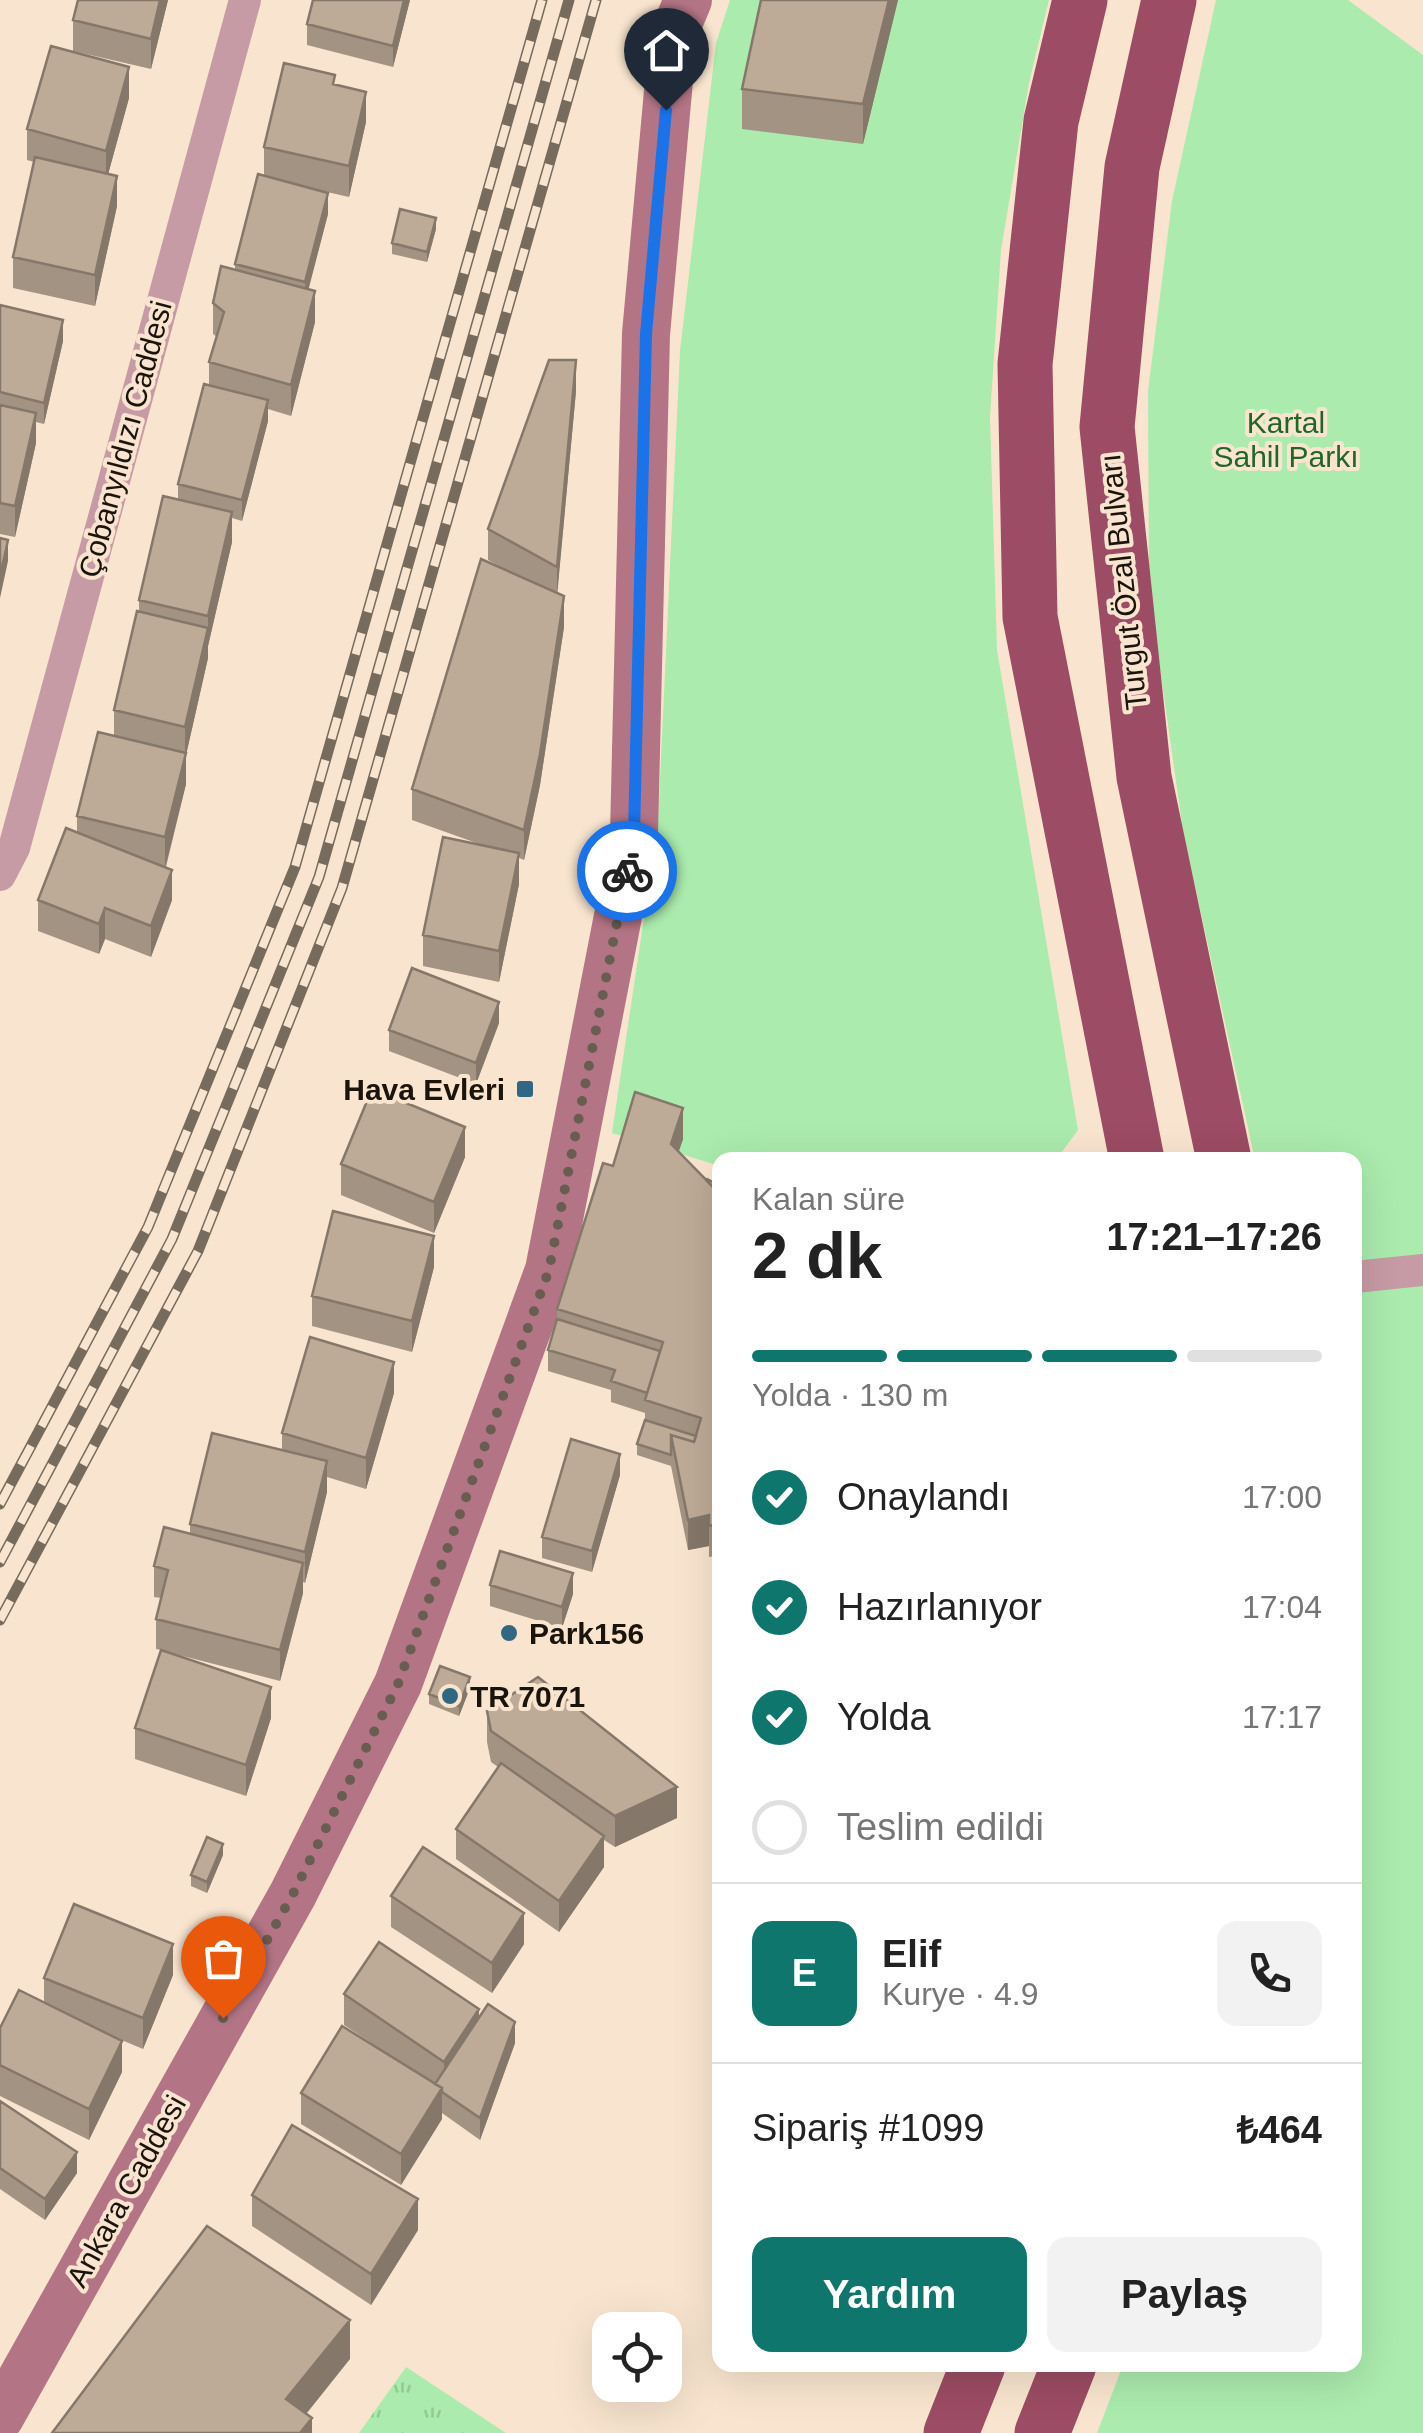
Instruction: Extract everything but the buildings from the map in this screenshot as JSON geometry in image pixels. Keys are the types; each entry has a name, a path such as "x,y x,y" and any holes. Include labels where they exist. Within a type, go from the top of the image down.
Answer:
{"highway":[{"path":"1080,0 1051,121 1025,364 1030,617 1135,1152"},
{"name":"Turgut Özal Bulvarı","path":"1169,0 1132,167 1107,427 1144,777 1222,1152"},
{"path":"951,2433 975,2372"},
{"path":"1042,2433 1066,2372"}],"main road":[{"name":"Ankara Caddesi","path":"0,2418 293,1894 398,1684 549,1270 634,834 646,334 673,36 688,0"}],"street":[{"name":"Çobanyıldızı Caddesi","path":"5,855 244,0"},
{"path":"1362,1277 1423,1270"}],"green space":[{"path":"730,0 1049,0 1029,83 1001,250 990,417 997,650 1078,1130 1062,1152 712,1152 712,1164 612,1133 658,823 680,351 716,43"},
{"name":"Kartal Sahil Parkı","path":"1216,0 1348,0 1423,55 1423,2433 1097,2433 1120,2372 1362,2372 1362,1152 1253,1152 1183,831 1149,590 1148,391 1172,201"},
{"path":"406,2367 506,2433 359,2433"}],"railway":[{"path":"0,1504 148,1227 295,867 542,0"},
{"path":"0,1562 172,1239 319,877 569,0"},
{"path":"0,1620 198,1251 342,888 596,0"}],"way so far":[{"path":"223,2018 293,1894 398,1684 549,1270 627,871"}],"place":[{"name":"Hava Evleri","path":"525,1089"},
{"name":"Park156","path":"509,1633"},
{"name":"TR 7071","path":"450,1696"}],"route":[{"path":"627,871 634,834 646,334 666,110"}]}
